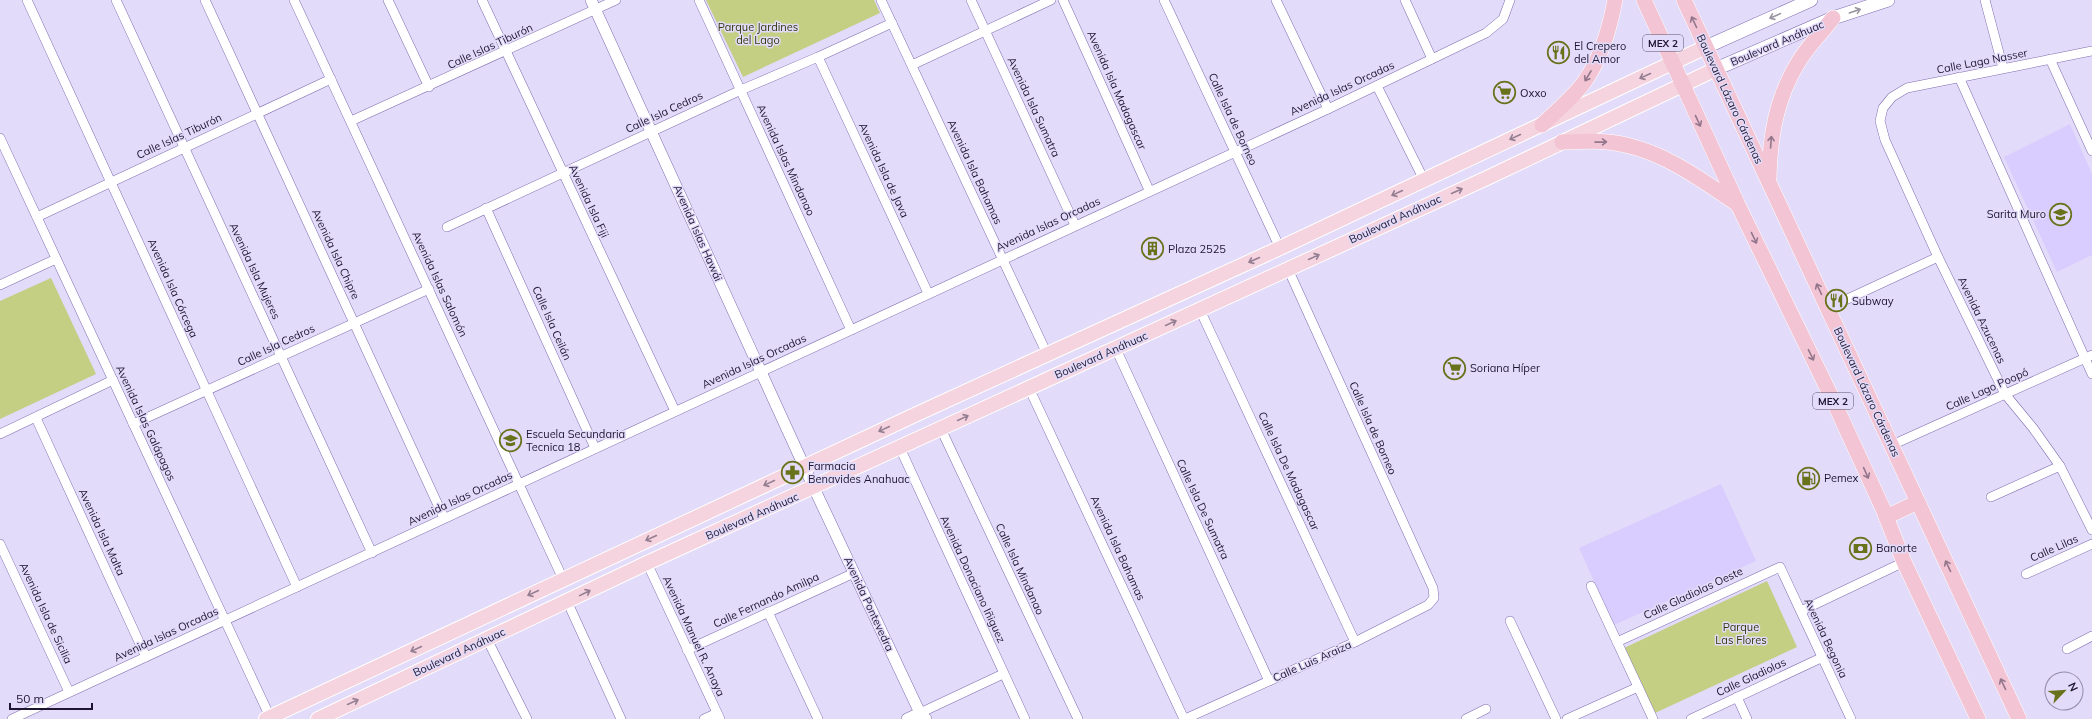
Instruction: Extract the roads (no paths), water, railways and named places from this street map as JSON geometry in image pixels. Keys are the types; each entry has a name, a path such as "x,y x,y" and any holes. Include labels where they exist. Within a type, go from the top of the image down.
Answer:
{"highway":[{"path":"1542,125 1588,76 1606,36 1615,0"},
{"name":"MEX 2","path":"1644,0 1738,205 1833,400 1886,517 1904,562 1978,719"},
{"name":"Boulevard Lázaro Cárdenas","path":"1684,0 2019,719"},
{"path":"1769,181 1771,134 1779,102 1799,60 1833,18"},
{"path":"1562,142 1608,142 1651,152 1690,172 1738,205"},
{"path":"1886,517 1918,502"}],"main road":[{"name":"Boulevard Anáhuac","path":"268,718 1047,354 1280,248 1706,47 1811,0"},
{"name":"Boulevard Anáhuac","path":"325,717 647,563 1116,349 1716,69 1833,18 1888,0"}],"street":[{"name":"Avenida Isla Córcega","path":"27,0 297,586"},
{"name":"Avenida Isla Mujeres","path":"116,0 372,553"},
{"name":"Avenida Isla Chipre","path":"205,0 355,322 444,518"},
{"name":"Avenida Islas Salomón","path":"294,0 563,579"},
{"path":"388,0 429,87"},
{"name":"Avenida Isla Fiji","path":"482,0 675,411"},
{"name":"Calle Islas Tiburón","path":"351,121 506,52 593,5 616,0"},
{"name":"Avenida Islas Mindanao","path":"699,0 851,330"},
{"name":"Avenida Isla Bahamas","path":"881,0 1047,354"},
{"name":"Avenida Isla Sumatra","path":"972,0 1075,225"},
{"path":"912,65 1051,0"},
{"name":"Avenida Isla Madagascar","path":"1063,0 1149,190"},
{"name":"Calle Isla de Borneo","path":"1164,0 1280,248"},
{"path":"1276,0 1328,109"},
{"path":"1405,0 1432,59"},
{"name":"Avenida Islas Orcadas","path":"12,719 297,586 372,553 444,518 851,330 1149,190 1376,86 1486,33 1503,19 1510,0"},
{"path":"1985,0 2003,68"},
{"name":"Avenida Islas Hawái","path":"593,5 652,131 804,467"},
{"name":"Calle Isla Cedros","path":"447,227 562,172 892,23"},
{"name":"Calle Lago Nasser","path":"1883,108 1892,97 1907,88 2092,51"},
{"name":"Avenida Isla de Java","path":"818,57 928,293"},
{"path":"2050,59 2092,151"},
{"path":"1959,77 2088,357 2092,374"},
{"name":"Calle Islas Tiburón","path":"37,217 111,180 331,79"},
{"path":"1376,86 1424,180"},
{"name":"Avenida Azucenas","path":"1883,108 1880,121 1885,140 1938,258 2005,394 2033,428 2060,466 2092,530"},
{"name":"Avenida Islas Galápagos","path":"0,138 268,718"},
{"name":"Calle Isla Ceilán","path":"486,208 595,448"},
{"path":"1828,308 1938,258"},
{"path":"0,285 56,259"},
{"name":"Calle Isla de Borneo","path":"1288,269 1433,588 1434,598"},
{"name":"Calle Isla Cedros","path":"133,424 429,288"},
{"name":"Calle Isla De Madagascar","path":"1200,310 1355,642"},
{"name":"Calle Isla De Sumatra","path":"1116,349 1269,680"},
{"name":"Calle Lago Poopó","path":"1892,445 2088,357"},
{"path":"0,434 113,380"},
{"name":"Avenida Isla Bahamas","path":"1029,388 1185,719"},
{"name":"Avenida Isla Malta","path":"36,418 146,657"},
{"name":"Calle Isla Mindanao","path":"940,429 1078,719"},
{"name":"Avenida Donaciano Iñiguez","path":"900,448 1025,719"},
{"path":"1991,497 2060,466"},
{"name":"Avenida Pontevedra","path":"804,467 920,717"},
{"name":"Avenida Isla de Sicilia","path":"0,544 69,692"},
{"name":"Calle Lilas","path":"2026,574 2092,544"},
{"path":"1801,611 1904,562"},
{"name":"Avenida Manuel R. Anaya","path":"647,563 718,716"},
{"name":"Avenida Begonia","path":"1780,567 1851,719"},
{"name":"Calle Gladiolas Oeste","path":"1617,642 1780,567"},
{"name":"Calle Fernando Amilpa","path":"687,650 854,573"},
{"path":"1591,586 1653,719"},
{"name":"Calle Luis Araiza","path":"1185,719 1355,642 1428,605 1434,598"},
{"path":"567,601 621,719"},
{"path":"768,612 818,719"},
{"path":"1510,621 1556,719"},
{"path":"2067,648 2092,636"},
{"path":"487,639 527,719"},
{"name":"Calle Gladiolas","path":"1691,719 1823,657"},
{"path":"907,719 920,717 1003,674"},
{"path":"1567,719 1638,687"},
{"path":"1737,697 1747,719"},
{"path":"1466,719 1486,709"},
{"path":"704,719 718,716"}],"place":[{"name":"El Crepero del Amor","path":"1558,52"},
{"name":"Oxxo","path":"1505,93"},
{"name":"Sarita Muro","path":"2061,214"},
{"name":"Plaza 2525","path":"1153,249"},
{"name":"Subway","path":"1836,301"},
{"name":"Soriana Híper","path":"1455,368"},
{"name":"Escuela Secundaria Tecnica 18","path":"511,440"},
{"name":"Farmacia Benavides Anahuac","path":"792,472"},
{"name":"Pemex","path":"1809,478"},
{"name":"Banorte","path":"1860,548"}],"park label":[{"name":"Parque Jardines del Lago","path":"758,33"},
{"name":"Parque Las Flores","path":"1741,633"}]}
